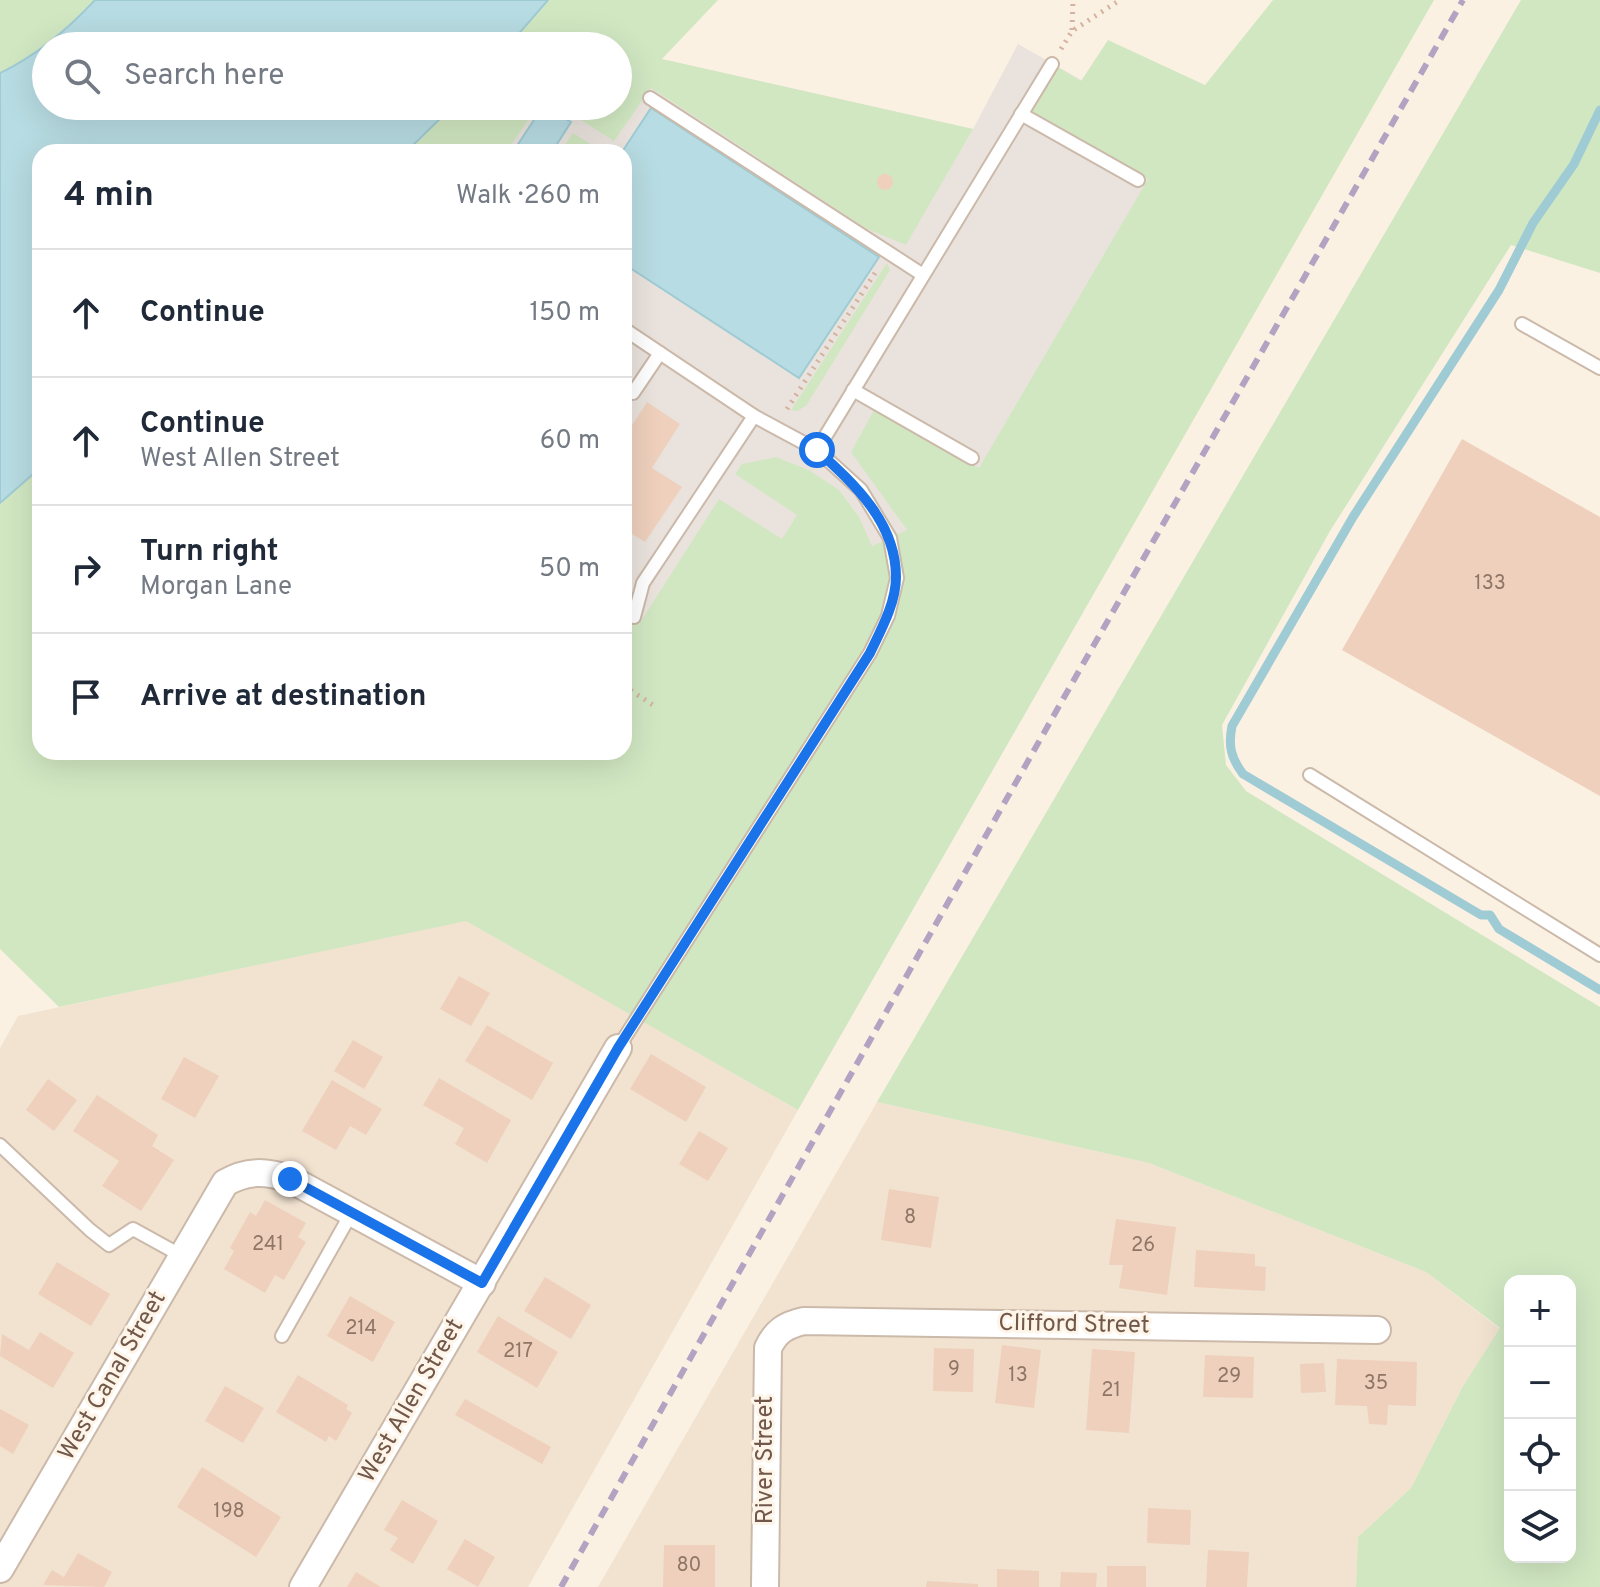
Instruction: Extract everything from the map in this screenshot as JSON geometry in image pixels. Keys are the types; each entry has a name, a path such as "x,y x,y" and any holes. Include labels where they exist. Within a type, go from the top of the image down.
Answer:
{"street":[{"name":"West Allen Street","path":"303,1587 618,1048"},
{"name":"West Canal Street","path":"0,1569 225,1183 239,1175 270,1172 290,1179 352,1212"},
{"path":"352,1212 482,1283"},
{"name":"Clifford Street","path":"775,1334 791,1324 804,1321 1377,1330"},
{"name":"River Street","path":"765,1587 766,1367 768,1348 775,1334"}],"lane":[{"path":"817,450 1052,64"},
{"path":"650,98 923,275"},
{"path":"1021,114 1138,180"},
{"path":"1522,324 1600,368"},
{"path":"618,1048 870,653 888,616 897,578 890,538 861,490 817,450 754,416 632,334"},
{"path":"633,393 660,353"},
{"path":"853,390 972,458"},
{"path":"634,617 643,583 754,416"},
{"path":"1310,775 1600,955"},
{"path":"0,1145 109,1245 133,1229 182,1256"},
{"path":"282,1336 352,1212"}],"path":[{"path":"1072,31 1073,0"},
{"path":"1052,64 1072,31 1120,0"},
{"path":"775,428 889,253"},
{"path":"632,691 653,705"}],"shaded area":[{"path":"1018,44 1208,152 1015,481 872,547 641,621 632,616 632,144 504,144 520,120 632,120 632,91 661,59 973,129"},
{"path":"466,920 798,1110 528,1587 0,1587 0,1048 18,1016"},
{"path":"877,1102 1149,1163 1426,1272 1500,1329 1463,1386 1411,1488 1358,1537 1356,1587 598,1587"}],"green space":[{"path":"0,0 95,0 61,32 32,32 32,54 0,73"},
{"path":"548,0 718,0 662,59 973,129 906,245 867,229 651,88 632,115 632,32 520,32"},
{"path":"1273,0 1434,0 798,1110 466,921 59,1007 0,949 0,503 32,475 32,760 632,760 632,616 641,621 719,499 782,539 797,515 735,474 742,464 776,457 809,470 839,490 859,517 872,546 907,530 851,452 875,408 979,468 1148,179 1031,111 1056,66 1081,81 1108,40 1205,85"},
{"path":"1521,0 1600,0 1600,273 1511,245 1330,531 1222,725 1226,765 1246,791 1600,1007 1600,1587 1356,1587 1358,1537 1411,1488 1463,1386 1500,1328 1426,1272 1149,1163 877,1102"},
{"path":"439,120 528,120 512,144 414,144"},
{"path":"581,120 629,120 614,141"},
{"path":"573,133 590,144 565,144"},
{"path":"887,263 890,270 806,406 797,411 791,410"}],"water":[{"path":"95,0 548,0 520,32 61,32"},
{"path":"32,54 32,120 439,120 414,144 32,144 32,475 0,503 0,73"},
{"path":"651,108 879,257 799,378 632,269 632,144 627,144"},
{"path":"534,120 571,122 557,144 518,144"}],"building":[{"path":"882,174 888,174 893,182 891,188 882,190 877,185 877,179"},
{"path":"647,402 680,424 652,468 682,487 645,542 632,534 632,425"},
{"path":"1462,439 1600,517 1600,796 1342,650"},
{"path":"459,976 490,993 471,1026 440,1009"},
{"path":"487,1025 553,1063 532,1100 465,1061"},
{"path":"353,1040 383,1057 364,1089 334,1071"},
{"path":"651,1054 706,1087 686,1122 630,1089"},
{"path":"184,1057 219,1076 195,1118 161,1099"},
{"path":"439,1078 511,1120 487,1163 455,1144 464,1128 423,1105"},
{"path":"48,1079 77,1100 54,1131 26,1110"},
{"path":"332,1080 382,1109 366,1135 350,1126 336,1150 302,1131"},
{"path":"97,1095 158,1135 152,1146 174,1160 141,1211 102,1186 119,1161 73,1131"},
{"path":"699,1131 728,1148 708,1181 679,1164"},
{"path":"889,1189 939,1197 931,1248 881,1240"},
{"path":"265,1200 306,1223 298,1237 306,1242 284,1280 275,1275 265,1293 224,1269 234,1251 230,1248 250,1212 256,1216"},
{"path":"1116,1219 1176,1227 1167,1295 1119,1288 1123,1265 1109,1265"},
{"path":"1196,1250 1255,1254 1255,1266 1266,1267 1265,1291 1194,1287"},
{"path":"57,1262 110,1294 91,1326 38,1294"},
{"path":"545,1277 591,1305 571,1339 524,1311"},
{"path":"350,1296 395,1322 373,1362 327,1336"},
{"path":"498,1316 558,1352 537,1388 477,1352"},
{"path":"40,1332 74,1353 53,1388 0,1356 2,1334 29,1350"},
{"path":"1002,1345 1041,1350 1034,1408 995,1403"},
{"path":"934,1348 974,1349 973,1392 933,1391"},
{"path":"1092,1349 1135,1352 1129,1433 1086,1430"},
{"path":"1205,1355 1254,1357 1253,1398 1203,1397"},
{"path":"1337,1359 1417,1362 1416,1406 1388,1405 1387,1425 1369,1424 1367,1406 1335,1405"},
{"path":"1324,1363 1326,1392 1301,1393 1300,1364"},
{"path":"298,1375 348,1405 346,1409 352,1413 336,1441 329,1436 326,1442 276,1412"},
{"path":"225,1386 264,1408 243,1443 205,1421"},
{"path":"465,1399 551,1447 542,1464 455,1415"},
{"path":"0,1409 29,1425 13,1454 0,1446"},
{"path":"202,1467 281,1517 256,1557 177,1507"},
{"path":"402,1500 438,1521 413,1564 390,1550 398,1538 384,1530"},
{"path":"1148,1508 1191,1510 1190,1545 1147,1543"},
{"path":"465,1539 495,1557 478,1587 447,1569"},
{"path":"664,1545 715,1545 715,1587 663,1587"},
{"path":"1208,1550 1249,1552 1247,1587 1206,1587"},
{"path":"78,1553 112,1572 104,1587 43,1585 52,1570 64,1577"},
{"path":"1107,1566 1146,1566 1146,1587 1107,1587"},
{"path":"997,1569 1039,1571 1039,1587 997,1587"},
{"path":"356,1572 381,1587 347,1587"},
{"path":"1061,1572 1097,1573 1096,1587 1060,1587"},
{"path":"927,1581 978,1584 978,1587 926,1587"}],"waterway":[{"path":"1600,110 1574,164 1533,223 1499,290 1353,517 1232,726 1230,740 1233,757 1243,774 1481,915 1490,915 1499,929 1600,990"}],"railway":[{"path":"561,1587 1463,0"}],"route":[{"path":"290,1179 482,1283 618,1048 870,653 888,616 897,578 890,538 861,490 817,450"}]}
